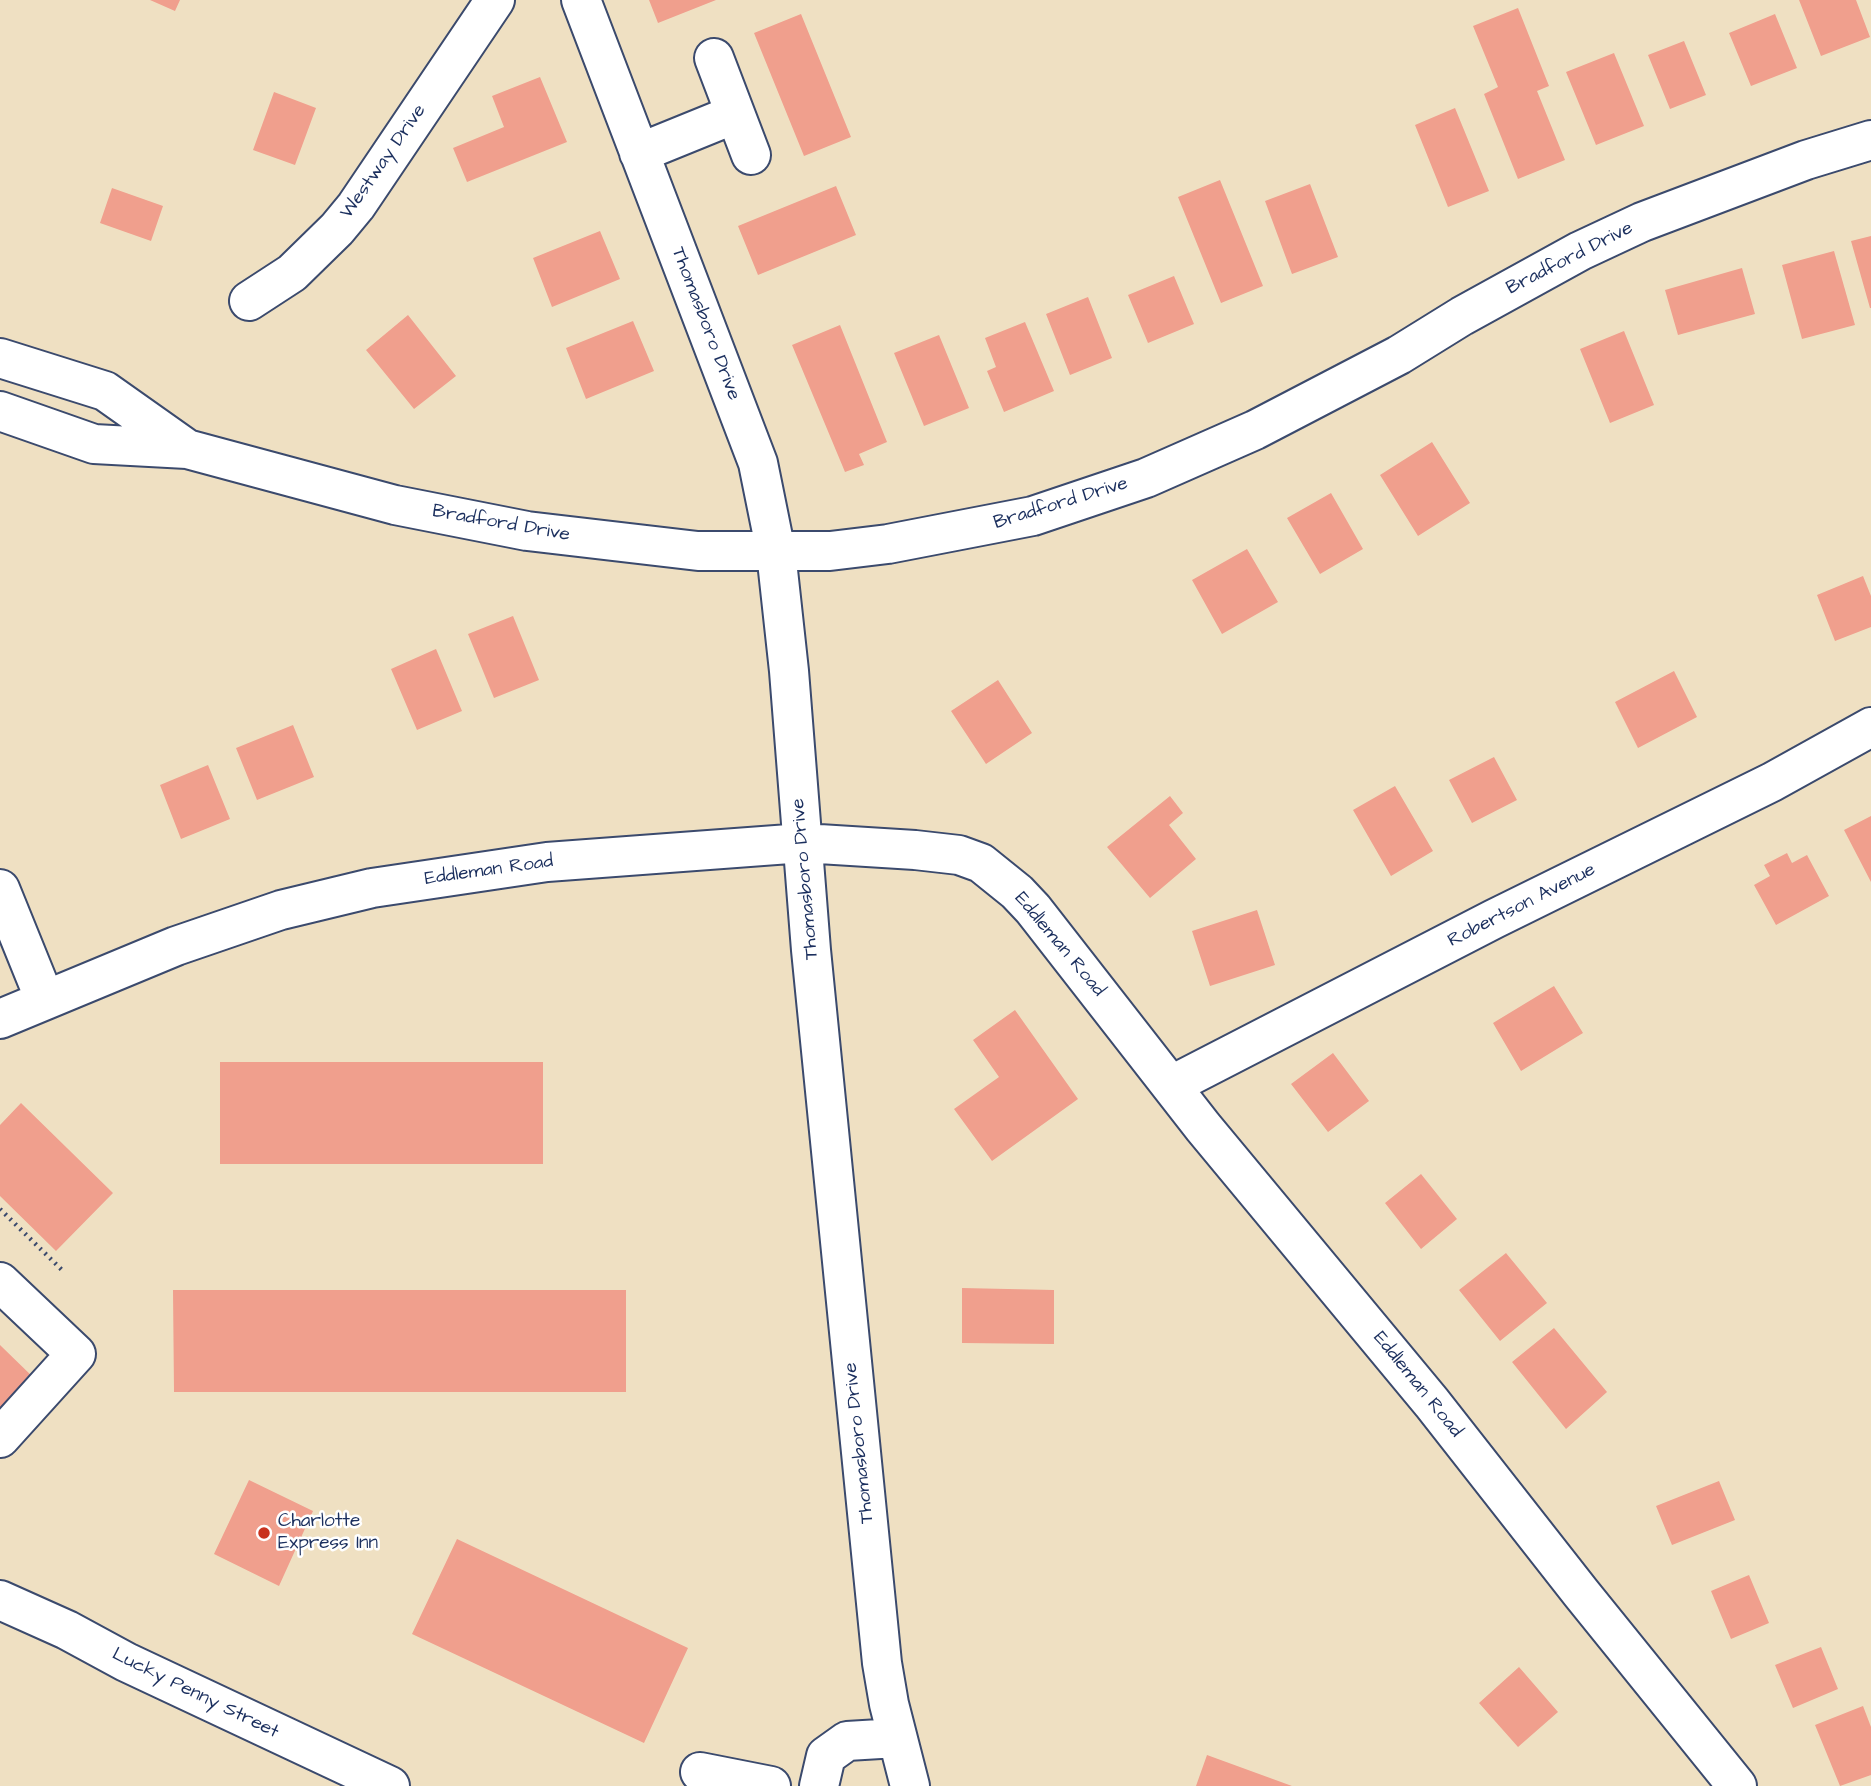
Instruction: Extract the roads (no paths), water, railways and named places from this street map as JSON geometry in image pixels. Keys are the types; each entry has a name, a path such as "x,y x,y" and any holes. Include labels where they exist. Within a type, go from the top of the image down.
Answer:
{"street":[{"name":"Westway Drive","path":"249,301 292,273 337,229 356,206 495,0"},
{"name":"Thomasboro Drive","path":"581,0 758,463 776,552 789,671 811,950 882,1663 888,1704 910,1786"},
{"path":"713,58 751,155"},
{"path":"639,153 736,114"},
{"name":"Bradford Drive","path":"0,411 94,444 187,449 395,505 527,531 698,551 830,551 1004,523 1090,498 1146,478 1255,430 1399,355 1462,316 1580,251 1642,222 1806,160 1871,140"},
{"name":"Bradford Drive","path":"0,358 105,391 187,449"},
{"name":"Robertson Avenue","path":"1172,1085 1494,919 1772,782 1871,727"},
{"name":"Eddleman Road","path":"0,1018 281,910 372,888 547,862 803,843 915,850 959,855 981,863 1017,892 1033,909 1203,1127 1432,1403 1737,1786"},
{"path":"0,889 45,1000"},
{"path":"0,1282 76,1354 0,1438"},
{"name":"Lucky Penny Street","path":"0,1600 390,1786"},
{"path":"819,1786 826,1756 847,1741 897,1738"},
{"path":"700,1772 771,1786"}],"place":[{"name":"Charlotte Express Inn","path":"264,1533"}]}
